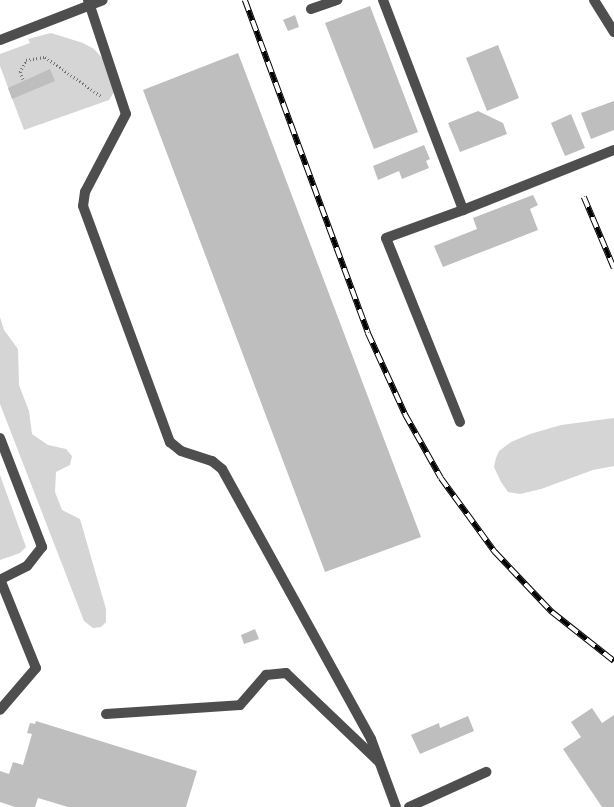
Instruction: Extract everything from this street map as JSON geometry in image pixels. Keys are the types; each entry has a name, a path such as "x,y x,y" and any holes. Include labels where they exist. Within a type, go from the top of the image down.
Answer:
{"lane":[{"path":"0,40 89,2 103,0"},
{"path":"312,10 337,0"},
{"path":"383,0 463,210"},
{"path":"594,0 614,32"},
{"path":"89,2 126,114 85,192 83,206 170,442 181,451 212,461 222,469 371,738 396,807"},
{"path":"460,422 386,238 463,210 614,150"},
{"path":"0,438 42,547 27,566 1,579 36,668 0,710"},
{"path":"106,714 240,705 266,676 286,673 381,765"},
{"path":"409,807 486,772"}],"path":[{"path":"23,79 20,72 26,60 45,57 102,96"}],"shaded area":[{"path":"51,33 83,43 94,49 104,60 114,92 109,100 24,130 0,66 0,54 30,43 28,39"},
{"path":"0,317 4,330 18,349 19,385 29,411 32,434 48,445 66,449 72,456 70,465 56,472 55,492 62,510 80,519 106,609 106,622 101,627 93,628 84,621 0,404"},
{"path":"614,418 614,466 593,470 541,489 520,494 508,492 501,482 494,467 496,458 499,451 511,442 561,425"},
{"path":"0,475 26,547 20,553 0,560"}],"building":[{"path":"370,6 418,132 374,149 325,23"},
{"path":"295,15 299,27 288,31 283,20"},
{"path":"498,45 519,98 487,111 466,58"},
{"path":"238,53 421,537 325,572 143,90"},
{"path":"50,69 55,81 12,99 8,88"},
{"path":"614,101 614,130 591,139 581,113"},
{"path":"478,111 503,123 507,134 460,152 448,123"},
{"path":"571,114 585,148 565,156 551,123"},
{"path":"424,145 430,159 426,161 429,168 402,179 399,171 378,180 373,166"},
{"path":"533,195 538,205 530,209 538,230 443,267 434,246 477,229 473,218"},
{"path":"255,629 259,639 244,644 241,635"},
{"path":"592,708 602,723 614,715 614,807 602,807 563,749 581,737 571,722"},
{"path":"468,716 474,731 420,754 411,735 439,723 440,728"},
{"path":"36,721 197,771 186,807 68,807 38,798 35,807 15,807 0,802 0,771 9,774 13,762 23,765 32,734 27,733 30,723 35,724"}],"railway":[{"path":"245,0 368,333 405,414 441,478 495,552 552,612 614,661"},
{"path":"584,197 614,268"}]}
